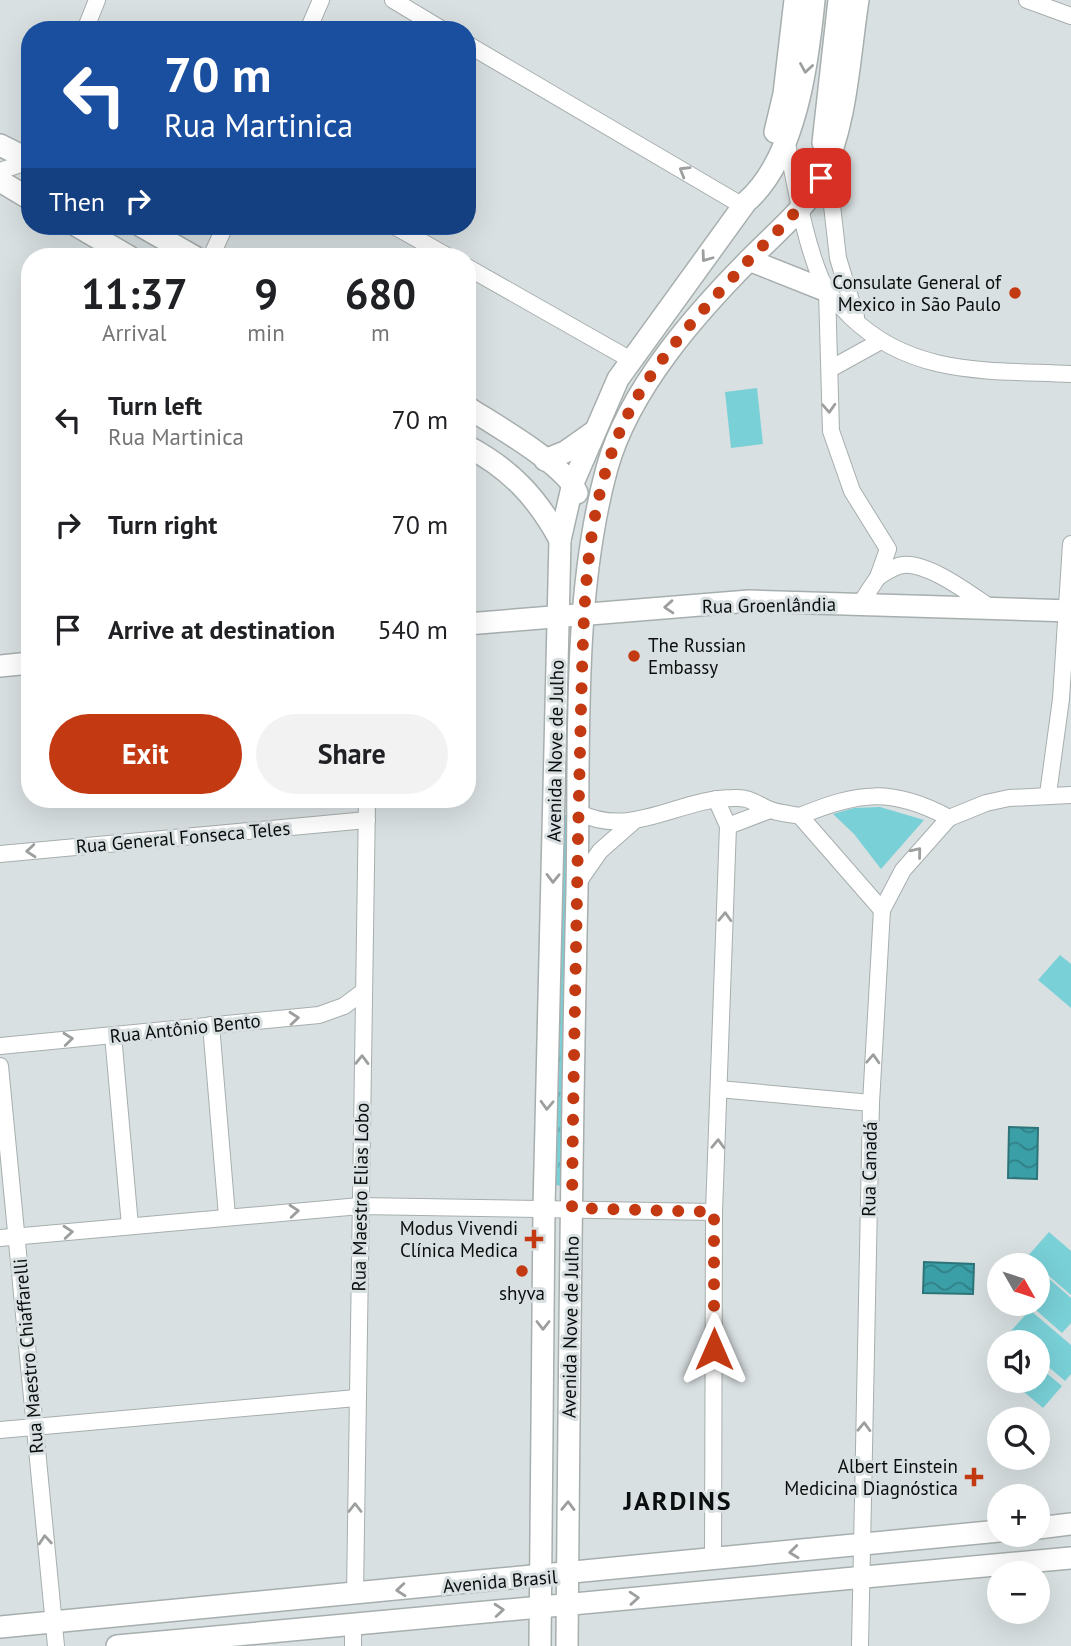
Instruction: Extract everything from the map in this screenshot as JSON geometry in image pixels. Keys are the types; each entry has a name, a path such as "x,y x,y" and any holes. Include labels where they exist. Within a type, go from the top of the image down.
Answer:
{"main road":[{"name":"Avenida Nove de Julho","path":"540,1646 544,1208 560,540 573,483 592,433 631,360 765,180 786,139 804,82 814,0"},
{"path":"827,162 823,136 839,0"},
{"name":"Avenida Nove de Julho","path":"566,1646 578,811 584,614 592,531 608,464 629,411 658,366 749,260 802,207 827,162 843,108 858,0"},
{"name":"Avenida Nove de Julho","path":"745,204 779,121 790,3"},
{"path":"0,145 21,156"},
{"path":"0,181 21,193"},
{"path":"92,235 115,248"},
{"path":"157,235 179,248"},
{"path":"749,260 827,291"},
{"path":"476,413 545,460 573,483 592,531"},
{"path":"545,460 565,452 592,433"},
{"path":"476,452 510,473 530,492 560,540"},
{"name":"Rua Groenlândia","path":"476,623 749,601 1069,610"},
{"path":"0,666 21,664"},
{"path":"1050,1527 1071,1524"},
{"name":"Avenida Brasil","path":"0,1627 567,1575 987,1532"},
{"name":"Avenida Brasil","path":"117,1646 1071,1558"},
{"path":"300,1629 314,1612 349,1604 355,1594"},
{"path":"184,1609 187,1639"}],"street":[{"path":"89,21 97,0"},
{"path":"312,21 321,0"},
{"path":"393,0 428,21"},
{"path":"1027,0 1071,16"},
{"path":"476,49 745,204"},
{"path":"786,139 817,266 827,291 830,369 828,405 839,460 852,491 888,549 878,577 860,604"},
{"path":"827,162 840,268 860,325"},
{"path":"0,171 21,164"},
{"path":"410,235 434,248"},
{"path":"476,272 631,360"},
{"path":"827,291 879,342 936,364 964,369 1071,374"},
{"path":"830,369 879,342"},
{"path":"1048,794 1061,699 1069,610 1071,544"},
{"path":"878,577 893,568 912,565 944,578 991,608"},
{"name":"Rua Canadá","path":"860,1646 871,1103 882,910 903,870 949,818 986,803 1048,794 1071,795"},
{"path":"578,811 607,824 633,821 716,799 754,799 770,810 800,816 839,799 877,796 924,804 949,818"},
{"path":"713,1560 714,1212 728,826 716,799"},
{"name":"Rua Maestro Elias Lobo","path":"355,1594 367,808"},
{"path":"728,826 770,810"},
{"path":"800,816 882,910"},
{"name":"Rua General Fonseca Teles","path":"0,854 367,820"},
{"path":"577,884 600,851 633,821"},
{"name":"Rua Antônio Bento","path":"0,1046 319,1015 344,1006 364,991"},
{"path":"211,1025 227,1216"},
{"path":"113,1035 130,1226"},
{"name":"Rua Maestro Chiaffarelli","path":"0,1066 56,1646"},
{"path":"719,1089 871,1103"},
{"path":"0,1238 360,1206 714,1212"},
{"path":"0,1430 356,1398"},
{"path":"353,1624 353,1646"}],"green space":[{"path":"757,388 763,444 731,448 725,392"},
{"path":"880,807 924,820 881,869 854,834 833,814 854,808"},
{"path":"563,815 569,815 562,1186 555,1185"},
{"path":"1060,955 1071,964 1071,1008 1038,980"},
{"path":"1049,1232 1071,1251 1071,1295 1050,1277 1050,1253 1031,1253"},
{"path":"1050,1280 1071,1298 1071,1323 1062,1333 1043,1316 1050,1316"},
{"path":"1025,1316 1037,1316 1071,1345 1071,1374 1065,1381 1050,1368 1050,1330 1012,1330"},
{"path":"1050,1376 1062,1386 1042,1407 1025,1393 1050,1393"}],"water":[{"path":"1009,1127 1038,1128 1037,1179 1008,1178"},
{"path":"924,1262 974,1264 973,1294 923,1293"}],"place":[{"name":"Consulate General of Mexico in São Paulo","path":"1015,293"},
{"name":"The Russian Embassy","path":"634,656"},
{"name":"Modus Vivendi Clínica Medica","path":"534,1239"},
{"name":"shyva","path":"522,1271"},
{"name":"Albert Einstein Medicina Diagnóstica","path":"974,1477"}],"district":[{"name":"JARDINS","path":"678,1500"}],"route":[{"path":"714,1349 714,1212 572,1208 579,764 587,581 592,531 602,487 617,438 629,411 658,366 749,260 802,207 821,178"}]}
